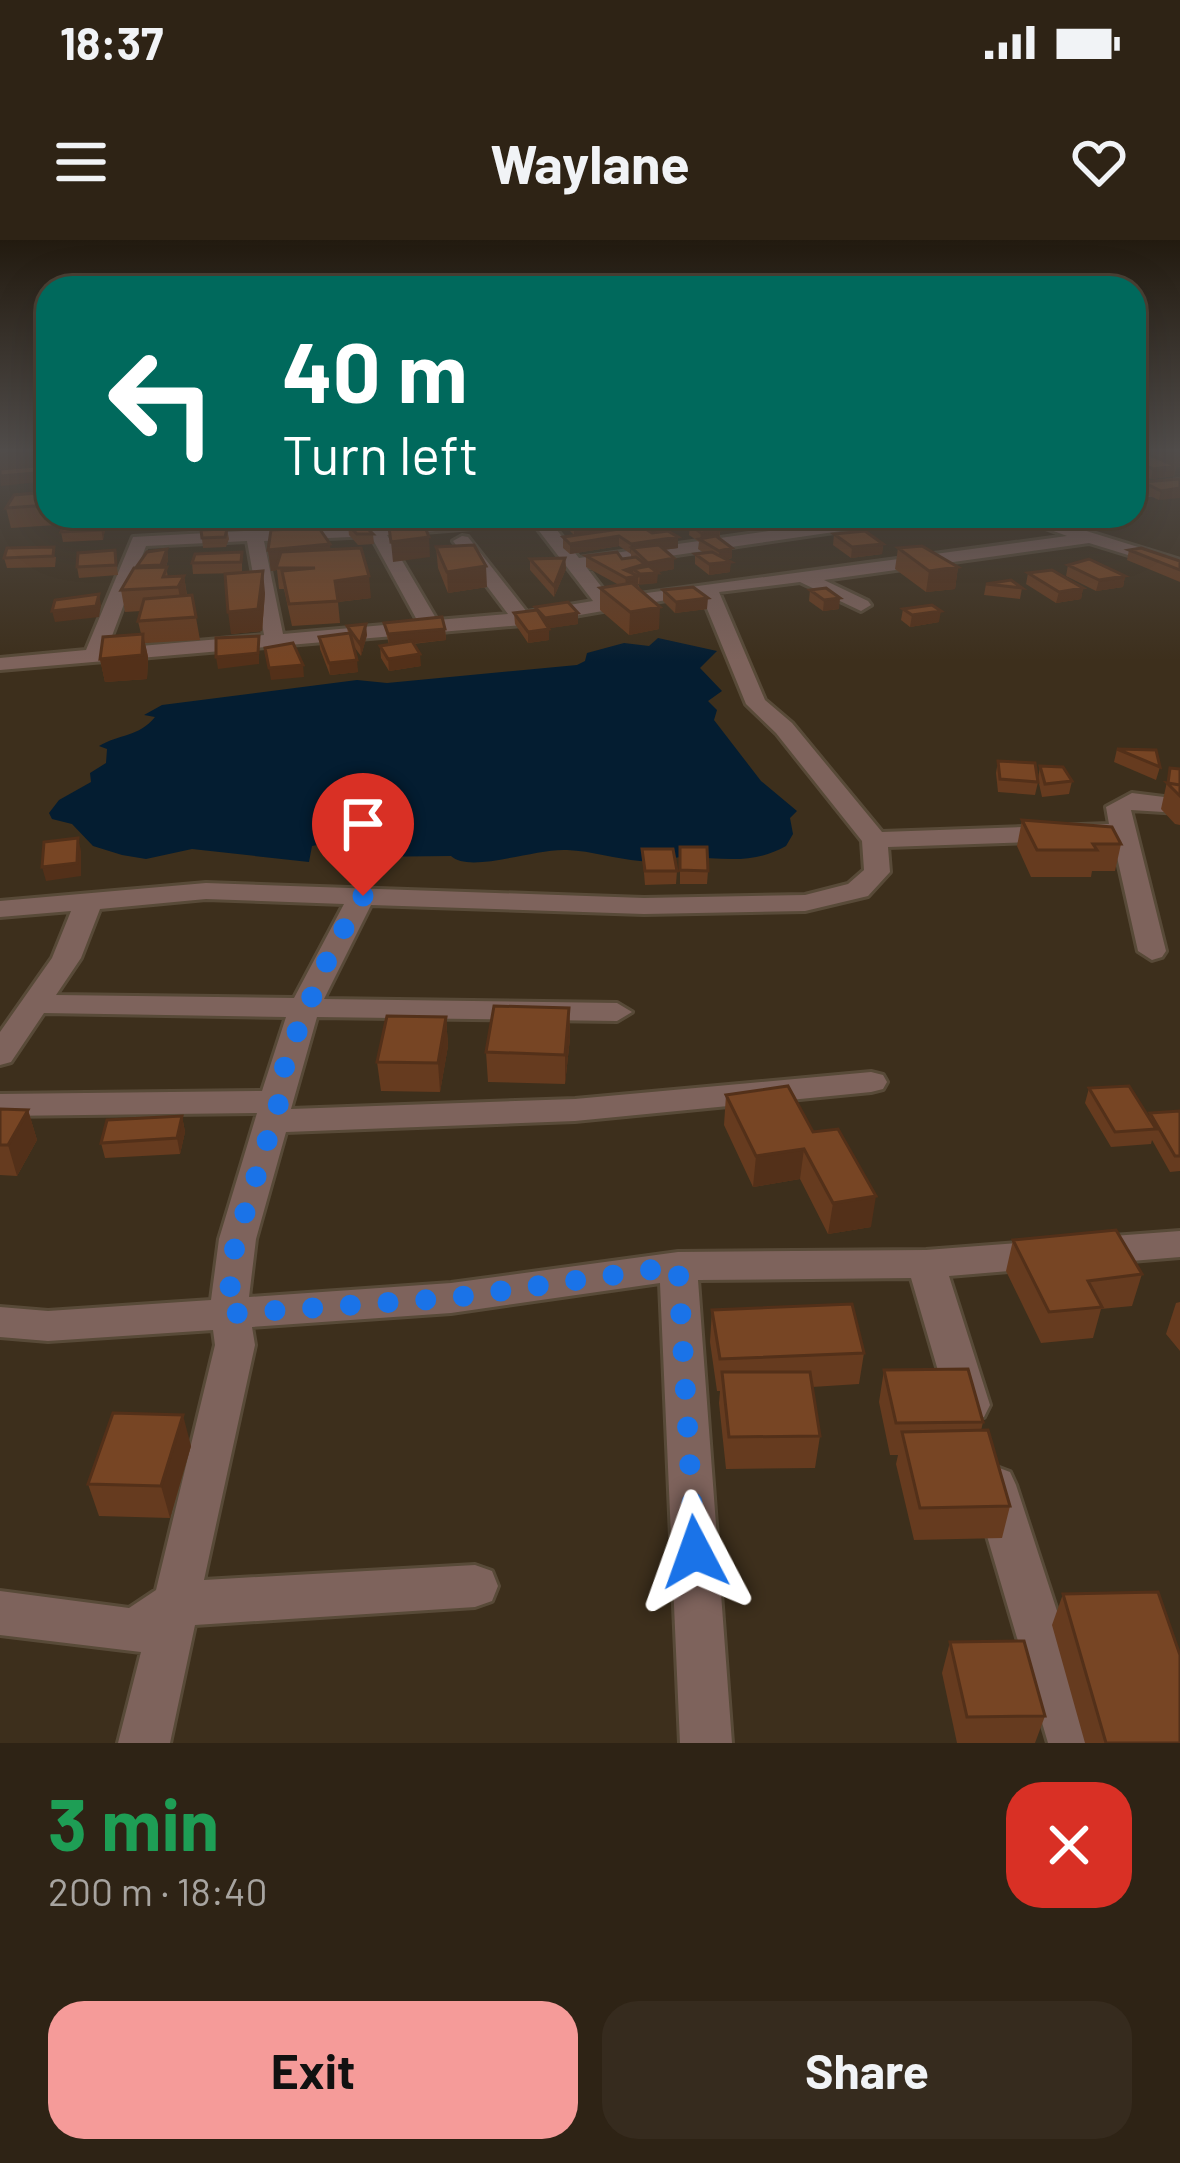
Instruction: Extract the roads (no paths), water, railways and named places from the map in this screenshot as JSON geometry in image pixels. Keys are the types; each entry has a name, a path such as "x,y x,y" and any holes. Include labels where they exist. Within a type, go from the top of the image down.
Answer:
{"street":[{"path":"253,528 275,642"},
{"path":"93,659 139,541 254,538 338,528"},
{"path":"374,528 431,628"},
{"path":"454,528 522,619"},
{"path":"548,528 607,607"},
{"path":"559,547 692,528"},
{"path":"734,528 860,605"},
{"path":"0,664 431,628 607,607 705,588 862,528"},
{"path":"1058,528 1180,566"},
{"path":"578,565 1088,538"},
{"path":"1117,545 1180,540"},
{"path":"1055,542 1180,587"},
{"path":"0,909 206,891 644,906 805,903 858,890 878,872 875,839 784,728 769,720 749,695 716,600 705,588"},
{"path":"1152,951 1118,807 1123,801 1180,806"},
{"path":"875,839 1124,831"},
{"path":"144,1743 235,1345 227,1314 235,1245 276,1111 286,1058 332,949 363,896"},
{"path":"0,1055 66,958 89,901"},
{"path":"34,1004 617,1012"},
{"path":"0,1105 575,1110 871,1082"},
{"path":"0,1322 48,1326 451,1298 678,1266 926,1264 1180,1244"},
{"path":"926,1264 1074,1743"},
{"path":"678,1266 706,1743"},
{"path":"0,1613 134,1632 174,1604 475,1586"}],"water":[{"path":"658,638 717,651 700,668 722,691 708,701 717,710 714,720 761,781 797,811 790,818 793,834 786,846 738,859 646,861 554,850 473,862 451,856 358,857 356,849 333,842 312,846 309,862 192,849 146,859 93,846 72,824 52,819 49,813 59,800 91,782 90,773 106,763 107,749 99,746 142,728 155,717 144,715 162,705 357,680 387,683 577,665 587,653 624,643 649,646"}]}
